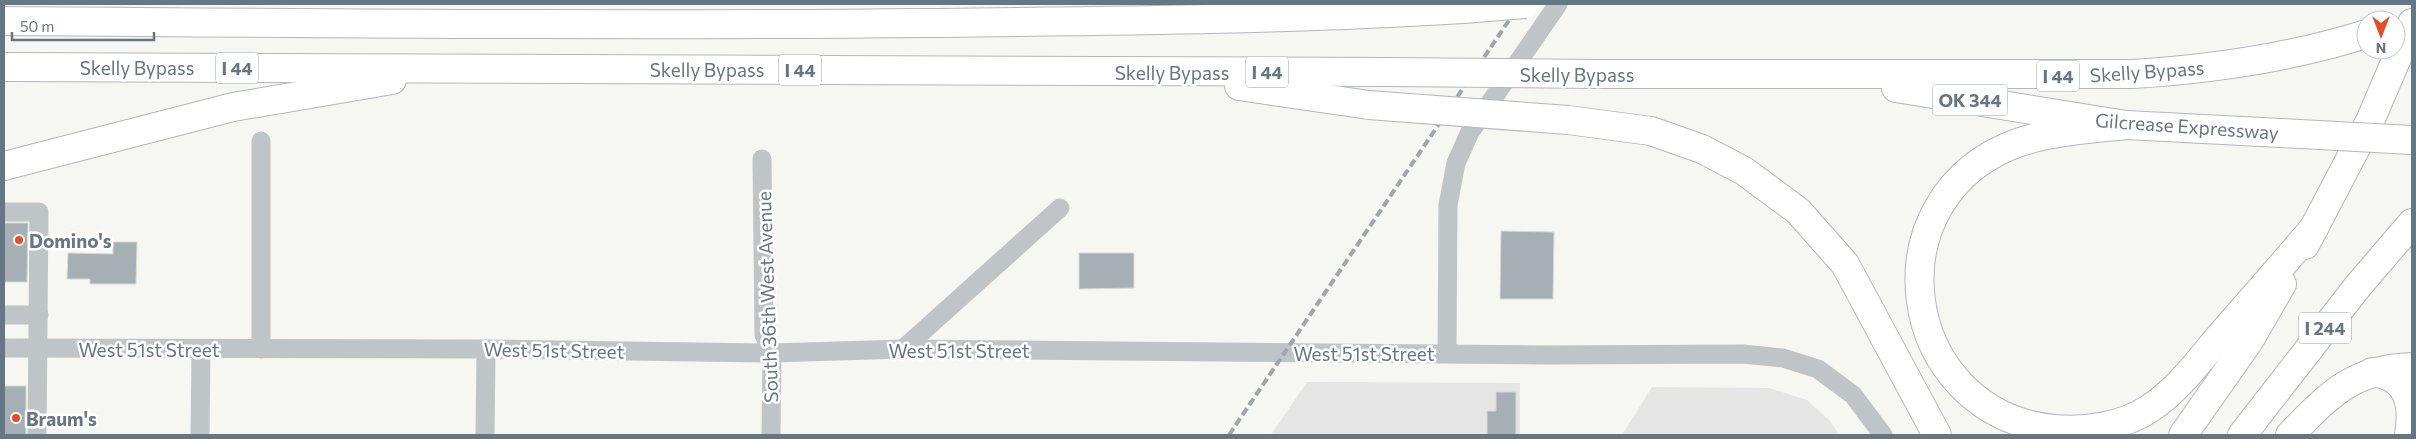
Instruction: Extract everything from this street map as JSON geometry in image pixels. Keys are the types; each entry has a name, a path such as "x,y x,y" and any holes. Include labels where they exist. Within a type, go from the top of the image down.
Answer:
{"highway":[{"path":"11,21 721,25 1336,16 1526,4"},
{"path":"2183,435 2249,341 2314,228 2370,121 2412,23"},
{"name":"Skelly Bypass","path":"12,67 1388,72 1815,76 2133,74 2206,67 2299,53 2356,37"},
{"path":"4,166 233,107 455,68"},
{"path":"1146,72 1369,105 1568,120 1651,131 1702,149 1744,171 1798,211 1845,264 1937,435"},
{"name":"Gilcrease Expressway","path":"1815,76 2126,125 2412,140"},
{"path":"2126,125 2050,135 2019,142 1986,158 1959,180 1941,202 1928,227 1919,260 1919,291 1928,329 1936,352 1952,376 1977,399 1994,411 2035,427 2071,431 2100,427 2129,418 2148,409 2176,387 2314,228"},
{"name":"I 244","path":"2242,435 2358,286 2412,223"},
{"path":"2290,435 2332,394 2347,383 2372,372 2412,368"},
{"path":"2372,372 2382,373 2392,378 2408,394 2412,415 2410,435"}],"street":[{"path":"1447,353 1448,205 1456,163 1470,132 1558,4"},
{"path":"262,141 262,349"},
{"name":"South 36th West Avenue","path":"762,159 764,334 772,353 771,435"},
{"path":"903,349 1060,208"},
{"path":"4,212 39,212 37,435"},
{"path":"4,315 38,315"},
{"name":"West 51st Street","path":"4,348 201,350 486,349 772,353 903,349 1546,355 1743,354 1783,358 1818,369 1853,395 1883,435"},
{"path":"485,435 486,349"},
{"path":"200,435 201,350"}],"shaded area":[{"path":"1307,382 1520,383 1520,435 1271,435"},
{"path":"1652,387 1769,388 1807,400 1830,421 1839,435 1622,435"}],"building":[{"name":"Domino's","path":"4,223 28,223 27,282 4,282"},
{"path":"1501,231 1554,232 1553,299 1500,299"},
{"path":"113,242 137,242 136,284 90,284 90,279 67,279 68,253 113,254"},
{"path":"1079,253 1134,253 1134,288 1079,289"},
{"name":"Braum's","path":"4,386 26,386 26,435 4,435"},
{"path":"1496,392 1516,392 1516,435 1487,435 1487,411 1496,411"}],"railway":[{"path":"1229,435 1520,4"}],"place":[{"name":"Domino's","path":"19,240"},
{"name":"Braum's","path":"16,418"}]}
